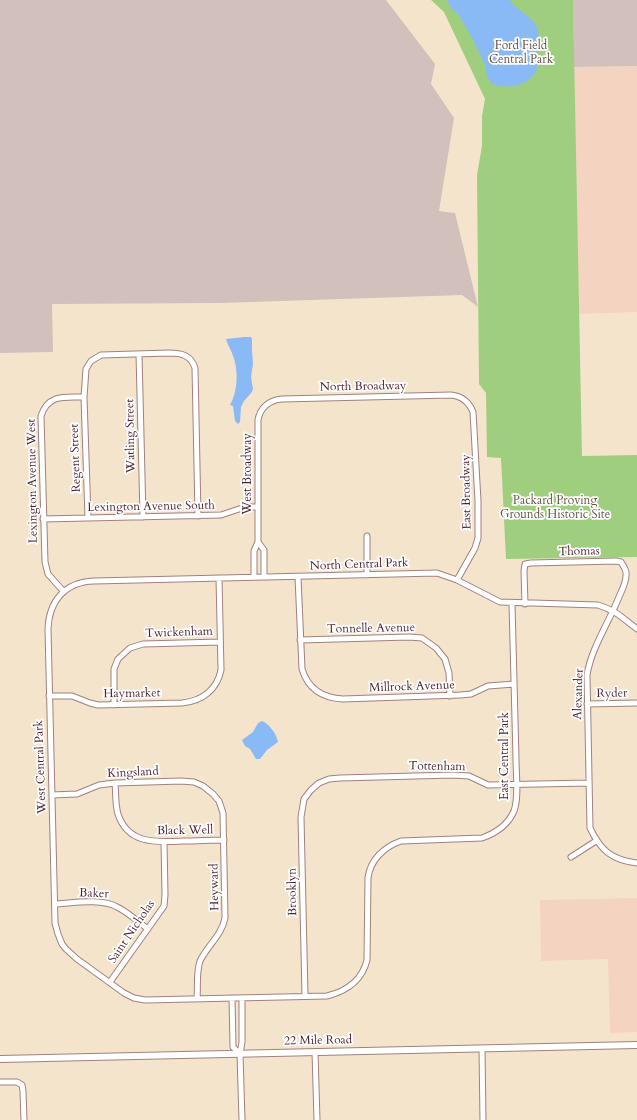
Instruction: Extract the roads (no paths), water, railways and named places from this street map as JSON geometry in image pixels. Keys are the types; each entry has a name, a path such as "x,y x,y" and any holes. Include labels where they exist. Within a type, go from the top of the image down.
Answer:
{"street":[{"name":"Regent Street","path":"88,518 84,374 88,365 94,358 104,354 178,353 183,354 191,360 195,371 198,516"},
{"name":"Watling Street","path":"139,354 143,517"},
{"name":"North Broadway","path":"263,408 275,400 300,398 445,395 458,396 465,400"},
{"name":"Lexington Avenue West","path":"64,592 48,574 46,569 41,416 44,407 52,400 60,397 84,397"},
{"name":"East Broadway","path":"457,580 475,548 478,538 474,420 472,409 465,400"},
{"name":"West Broadway","path":"254,577 254,551 258,542 258,420 263,408"},
{"name":"Lexington Avenue South","path":"44,519 222,515 244,507 258,507"},
{"path":"367,536 367,575"},
{"name":"West Broadway","path":"258,542 264,550 264,577"},
{"name":"Thomas","path":"524,604 525,564 616,561 621,562 626,573 625,582 614,610"},
{"path":"254,564 264,563"},
{"name":"North Central Park","path":"69,588 79,583 89,581 436,573 457,580 495,601 512,604 598,605 614,610 637,629"},
{"path":"298,577 300,640"},
{"path":"219,578 220,642"},
{"name":"West Central Park","path":"69,588 54,604 48,623 56,929 59,939 66,950 110,982"},
{"name":"East Central Park","path":"305,996 327,996 345,990 353,985 363,972 368,953 368,878 373,862 383,851 394,844 404,841 482,838 492,834 505,824 514,810 516,784 512,604"},
{"name":"Alexander","path":"596,841 590,828 587,704 588,667 592,655 614,610"},
{"name":"Tonnelle Avenue","path":"300,640 409,637 422,638 436,648 445,658 449,673 450,696"},
{"name":"Millrock Avenue","path":"300,640 302,669 305,679 312,687 323,695 337,699 450,696 471,694 492,685 514,684"},
{"name":"Haymarket","path":"49,696 72,696 94,705 192,702 202,698 212,690 217,683 221,670 220,642"},
{"name":"Twickenham","path":"114,705 114,669 118,659 130,648 143,644 220,642"},
{"name":"Ryder","path":"587,704 637,703"},
{"name":"Tottenham","path":"311,790 320,783 340,778 464,775 488,785 588,783"},
{"name":"Kingsland","path":"52,795 77,794 99,785 115,783 181,781 194,782 203,786 213,794"},
{"name":"Black Well","path":"115,783 117,810 120,819 125,827 137,837 149,841 164,842 224,840"},
{"name":"Brooklyn","path":"305,996 301,817 304,799 311,790"},
{"name":"Heyward","path":"198,999 198,972 200,962 219,933 225,918 223,813 219,801 213,794"},
{"path":"571,857 596,841 609,855 622,862 637,863"},
{"name":"Saint Nicholas","path":"110,982 164,906 164,842"},
{"name":"Baker","path":"55,904 100,902 112,904 148,929"},
{"path":"110,982 124,993 140,999 305,996"},
{"path":"232,998 233,1047 240,1054"},
{"path":"242,998 242,1042 240,1054 242,1120"},
{"name":"22 Mile Road","path":"0,1060 637,1045"},
{"path":"482,1049 483,1120"},
{"path":"315,1052 316,1120"},
{"path":"0,1082 17,1082 22,1085 24,1120"}],"water":[{"path":"447,0 510,0 532,20 538,30 539,37 534,43 538,52 537,66 536,71 532,76 523,83 517,85 498,86 492,84 487,77 485,65 473,40 459,15 451,8"},
{"path":"251,337 252,339 253,364 251,377 253,389 241,407 240,422 238,424 235,421 233,406 230,405 235,393 237,373 234,359 226,339"},
{"path":"262,721 265,722 272,730 278,742 267,750 260,759 256,759 242,740 253,732 258,723"}],"park label":[{"name":"Ford Field Central Park","path":"521,53"},
{"name":"Packard Proving Grounds Historic Site","path":"555,508"}]}
